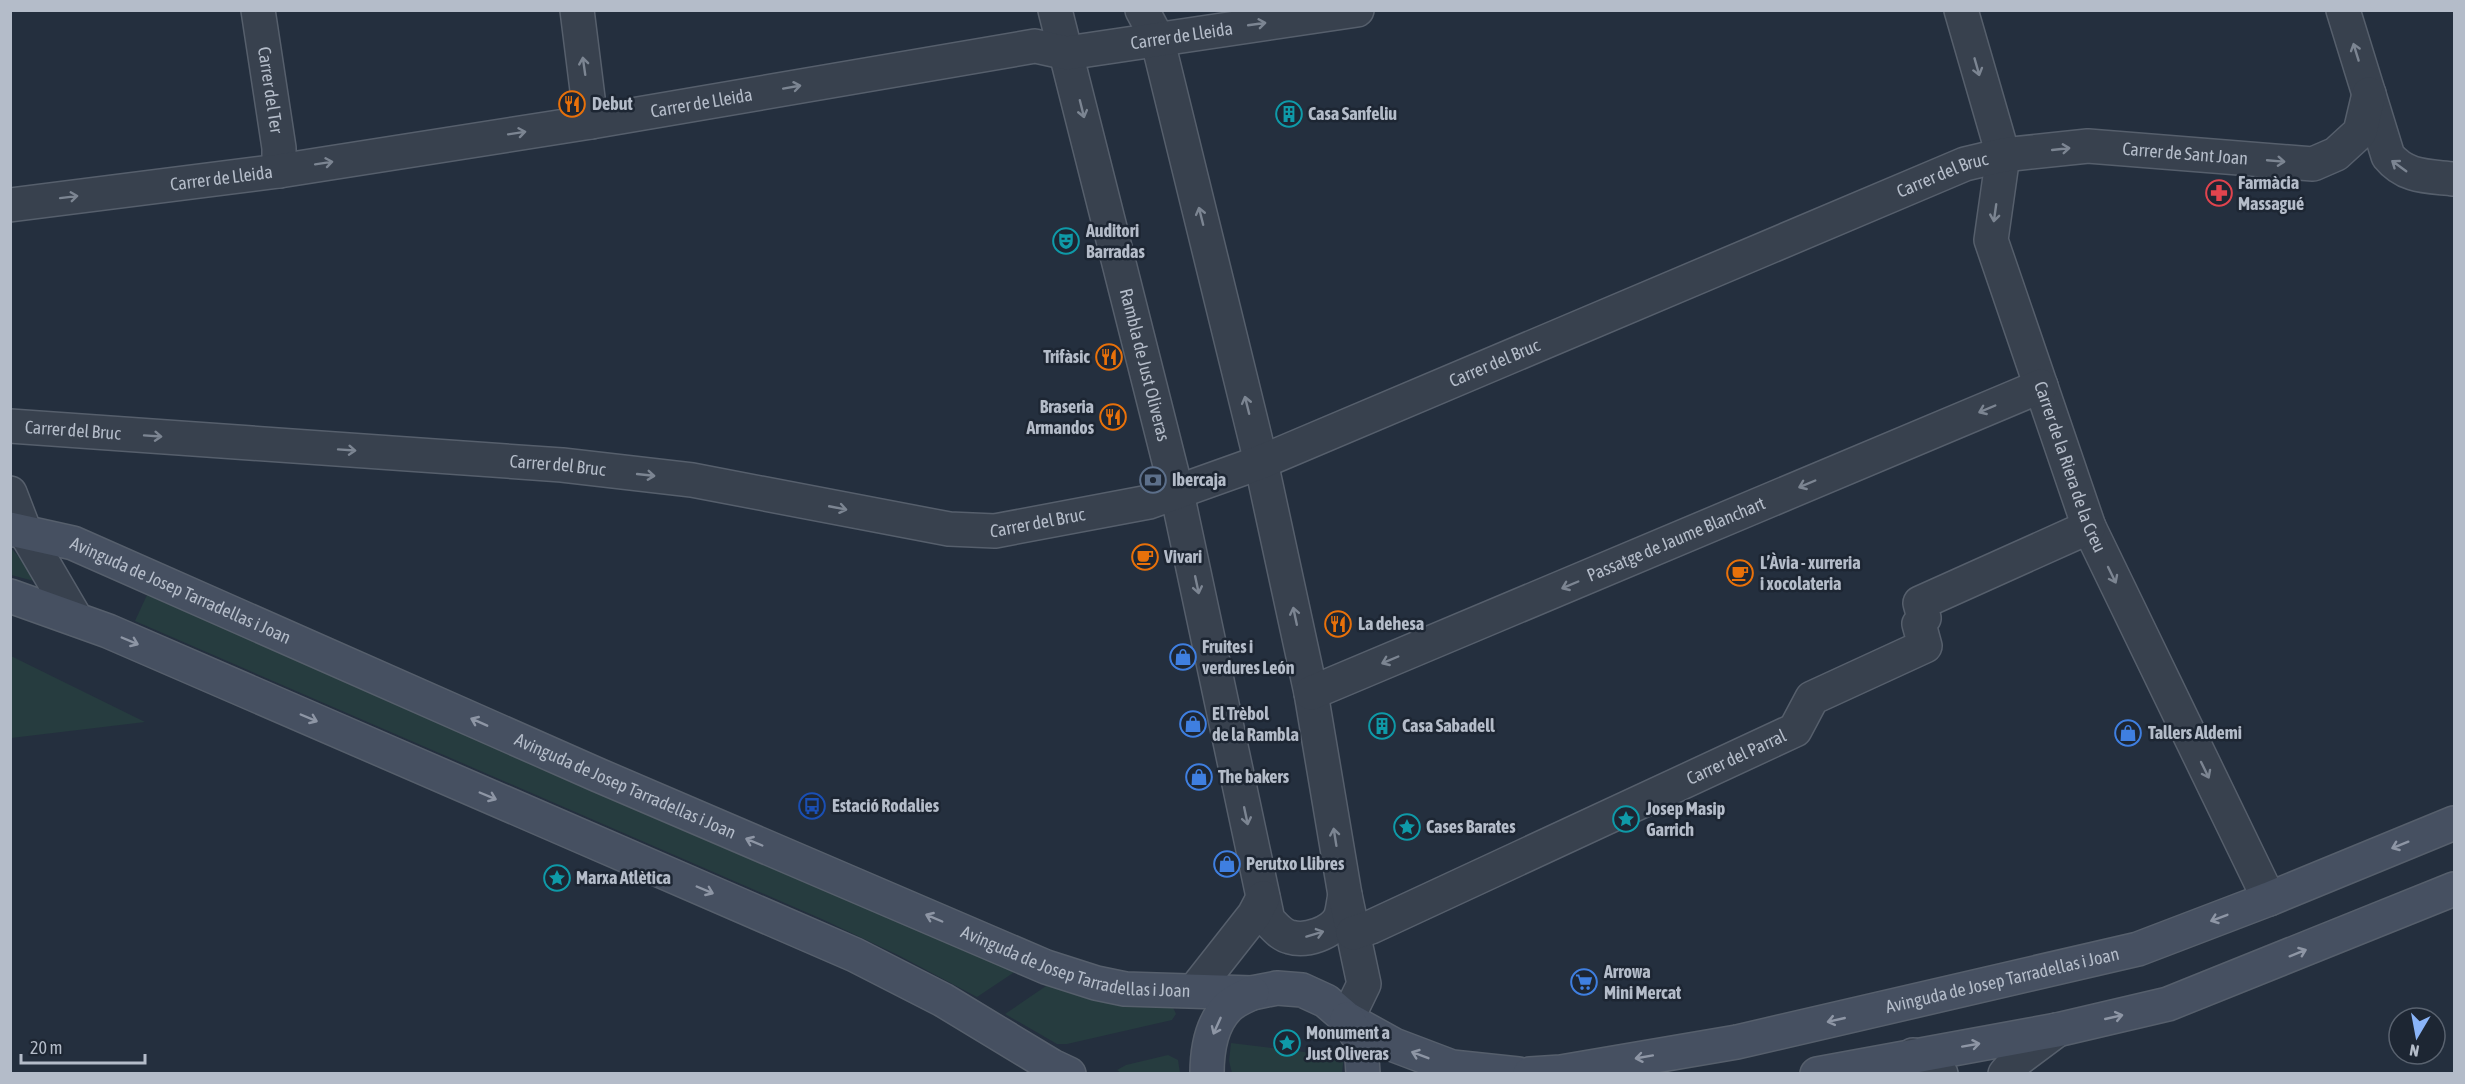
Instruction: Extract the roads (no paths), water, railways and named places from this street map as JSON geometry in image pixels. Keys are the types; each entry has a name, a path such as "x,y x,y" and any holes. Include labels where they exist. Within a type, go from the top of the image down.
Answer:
{"street":[{"name":"Carrer del Ter","path":"258,10 279,148 279,171"},
{"path":"577,10 591,122"},
{"name":"Rambla de Just Oliveras","path":"1055,10 1177,493 1268,920 1290,937 1307,937 1323,933 1335,926 1341,915 1345,895"},
{"name":"Carrer de Lleida","path":"10,205 279,171 591,122 1035,46 1067,53 1150,24 1357,10"},
{"name":"Carrer de la Riera de la Creu","path":"1961,10 2003,155 1991,240 2089,527 2269,899"},
{"path":"2343,10 2388,156 2399,169 2418,175 2454,179"},
{"name":"Rambla de Just Oliveras","path":"1150,24 1261,462 1311,693 1345,895 1357,931 1364,984 1347,1019"},
{"name":"Carrer de Sant Joan","path":"2003,155 2088,146 2313,164 2336,154 2360,132 2369,94"},
{"name":"Carrer del Bruc","path":"10,426 562,465 692,480 949,529 994,531 1149,502 1261,462 1965,164 2003,155"},
{"name":"Passatge de Jaume Blanchart","path":"1311,693 2041,386"},
{"path":"10,493 18,530 76,619"},
{"name":"Carrer del Parral","path":"1357,931 1796,730 1812,698 1924,646 1919,624 1924,618 1920,603 2089,527"},
{"name":"Avinguda de Josep Tarradellas i Joan","path":"18,530 73,543 608,779 1046,967 1096,983 1125,989 1252,993 1277,988 1302,990 1326,1001 1347,1019 1394,1045 1452,1067 1518,1074"},
{"path":"10,596 108,631 855,955 943,1000 1069,1074"},
{"name":"Avinguda de Josep Tarradellas i Joan","path":"1530,1074 1561,1072 1737,1042 2138,949 2269,899 2454,823"},
{"path":"1818,1074 2057,1030 2168,1004 2454,888"},
{"path":"1195,990 1254,915 1263,898"},
{"name":"Avinguda de Josep Tarradellas i Joan","path":"1207,1074 1208,1050 1218,1022 1228,1007 1252,993"},
{"name":"Avinguda de Josep Tarradellas i Joan","path":"1347,1019 1361,1041 1363,1074"},
{"path":"2006,1074 2017,1060 2057,1030"},
{"path":"1913,1055 1941,1074"}],"place":[{"name":"Debut","path":"572,104"},
{"name":"Casa Sanfeliu","path":"1289,114"},
{"name":"Farmàcia Massagué","path":"2219,193"},
{"name":"Auditori Barradas","path":"1066,241"},
{"name":"Trifàsic","path":"1109,357"},
{"name":"Braseria Armandos","path":"1113,417"},
{"name":"Ibercaja","path":"1153,480"},
{"name":"Vivari","path":"1145,557"},
{"name":"L’Àvia - xurreria i xocolateria","path":"1740,573"},
{"name":"La dehesa","path":"1338,624"},
{"name":"Fruites i verdures León","path":"1183,657"},
{"name":"El Trèbol de la Rambla","path":"1193,724"},
{"name":"Casa Sabadell","path":"1382,726"},
{"name":"Tallers Aldemi","path":"2128,733"},
{"name":"The bakers","path":"1199,777"},
{"name":"Estació Rodalies","path":"812,806"},
{"name":"Josep Masip Garrich","path":"1626,819"},
{"name":"Cases Barates","path":"1407,827"},
{"name":"Perutxo Llibres","path":"1227,864"},
{"name":"Marxa Atlètica","path":"557,878"},
{"name":"Arrowa Mini Mercat","path":"1584,982"},
{"name":"Monument a Just Oliveras","path":"1287,1043"}]}
